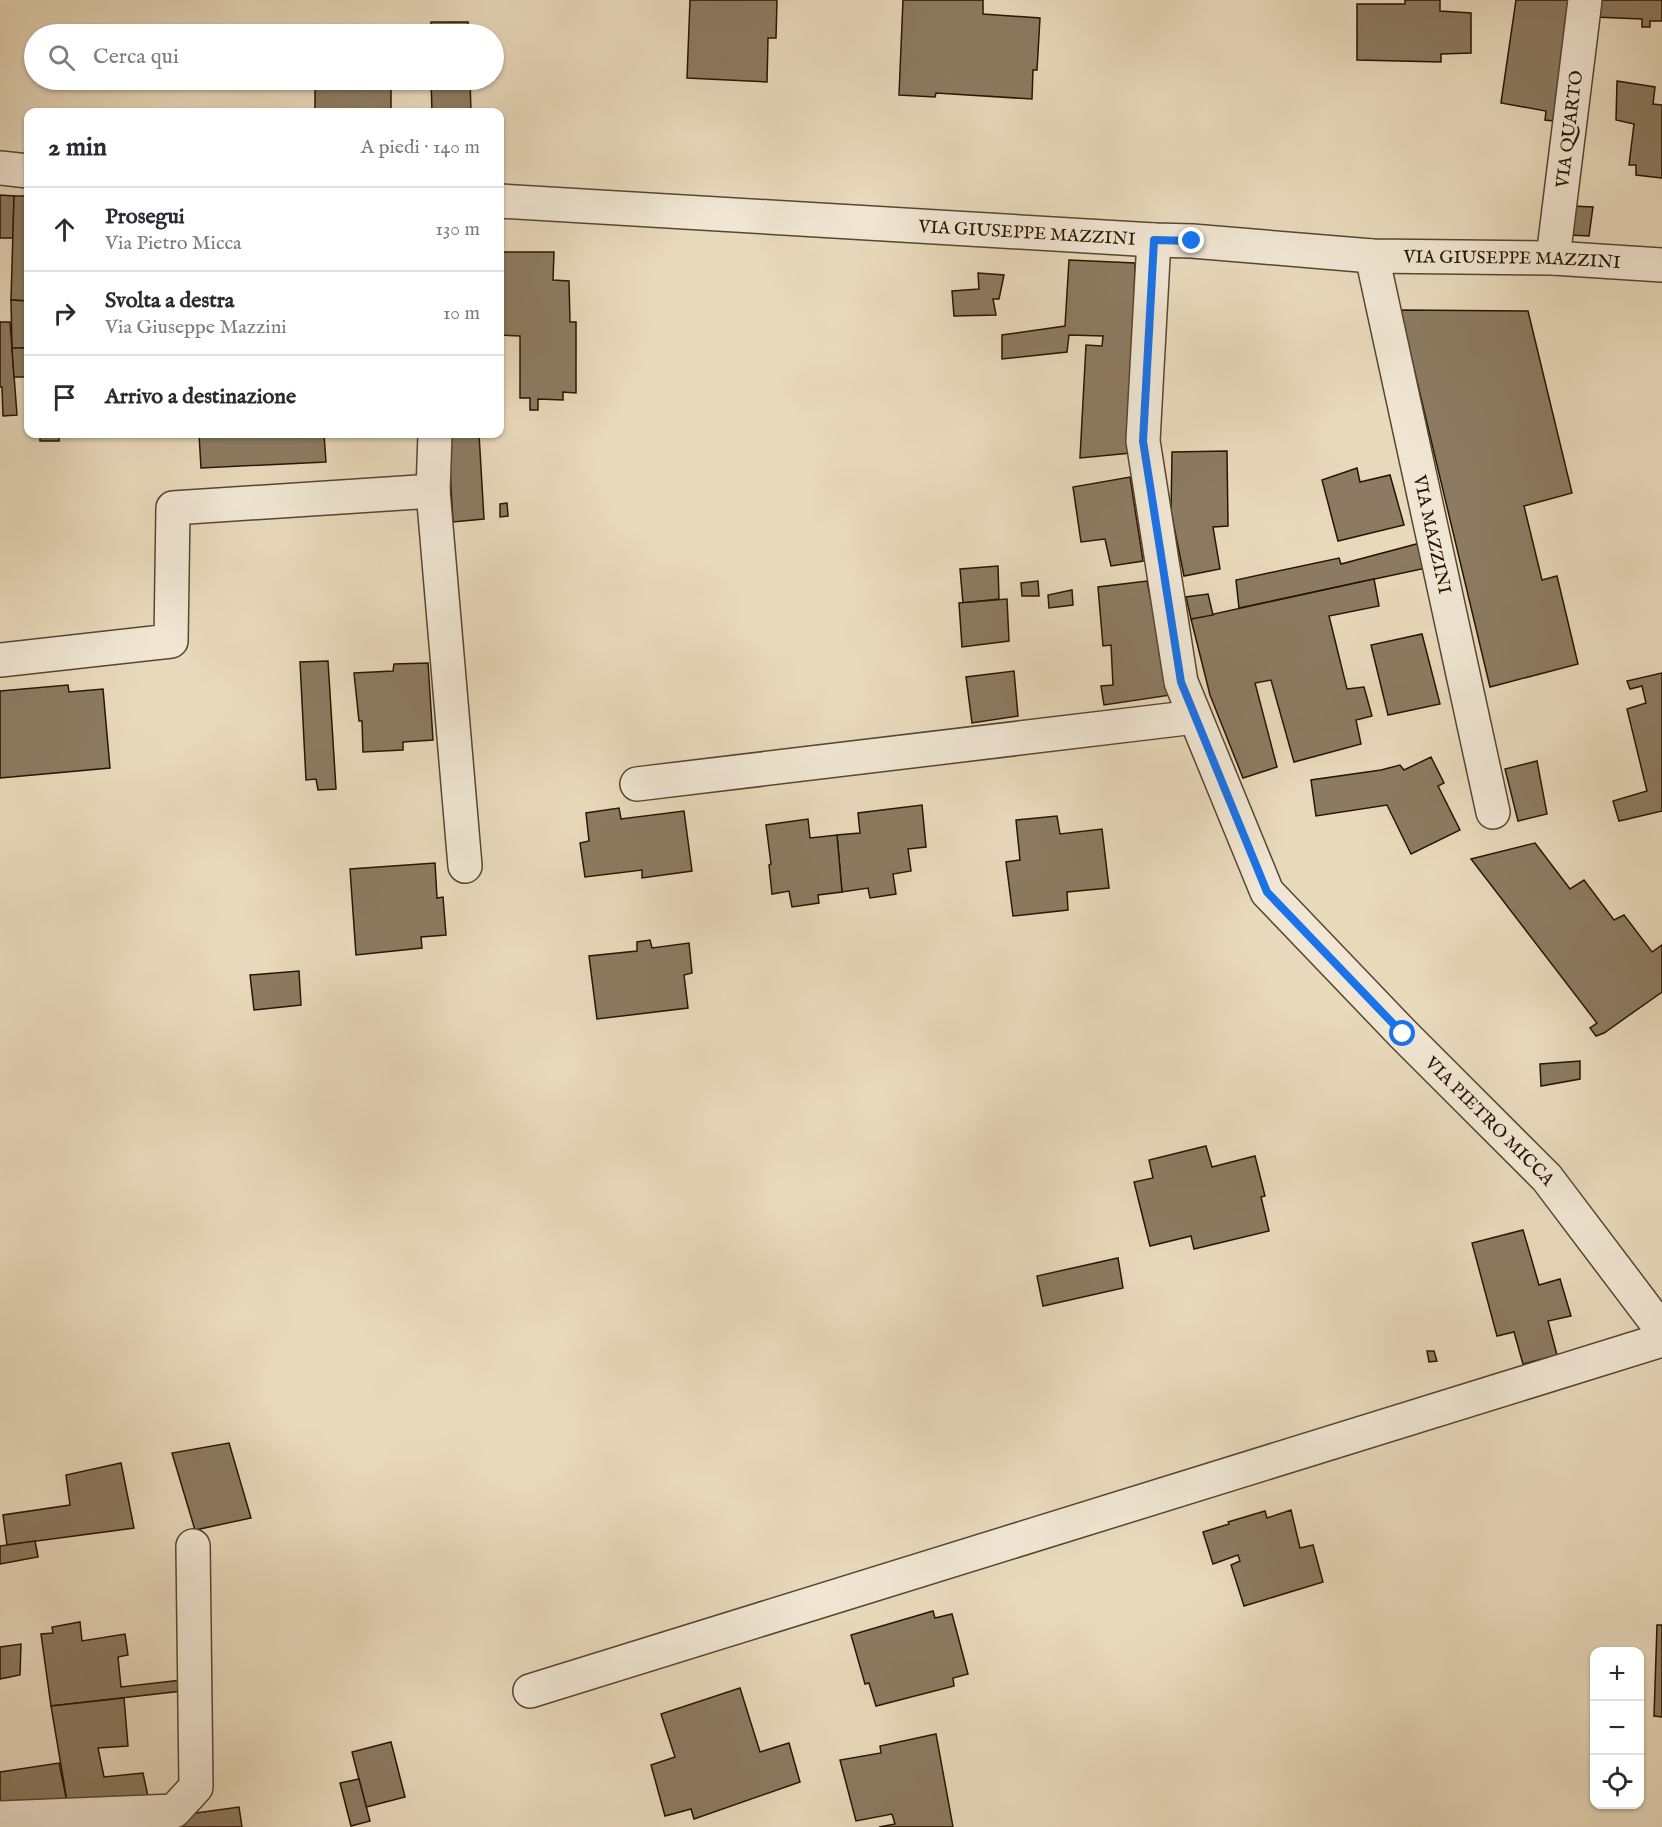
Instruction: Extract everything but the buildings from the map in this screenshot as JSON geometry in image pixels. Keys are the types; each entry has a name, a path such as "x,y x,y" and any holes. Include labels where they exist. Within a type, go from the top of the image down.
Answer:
{"street":[{"name":"VIA QUARTO","path":"1553,258 1585,0"},
{"path":"0,168 24,171"},
{"name":"VIA GIUSEPPE MAZZINI","path":"504,201 1192,241 1372,256 1553,258 1662,265"},
{"name":"VIA PIETRO MICCA","path":"1154,240 1143,441 1181,682 1267,892 1395,1026 1547,1178 1662,1330"},
{"name":"VIA MAZZINI","path":"1372,256 1493,812"},
{"path":"435,438 433,491 465,866"},
{"path":"0,660 171,640 173,508 433,491"},
{"path":"637,784 1195,717"},
{"path":"530,1691 1662,1340"},
{"path":"0,1818 174,1811 196,1787 193,1546"}],"route":[{"path":"1192,241 1154,240 1143,441 1181,682 1267,892 1403,1034"}]}
